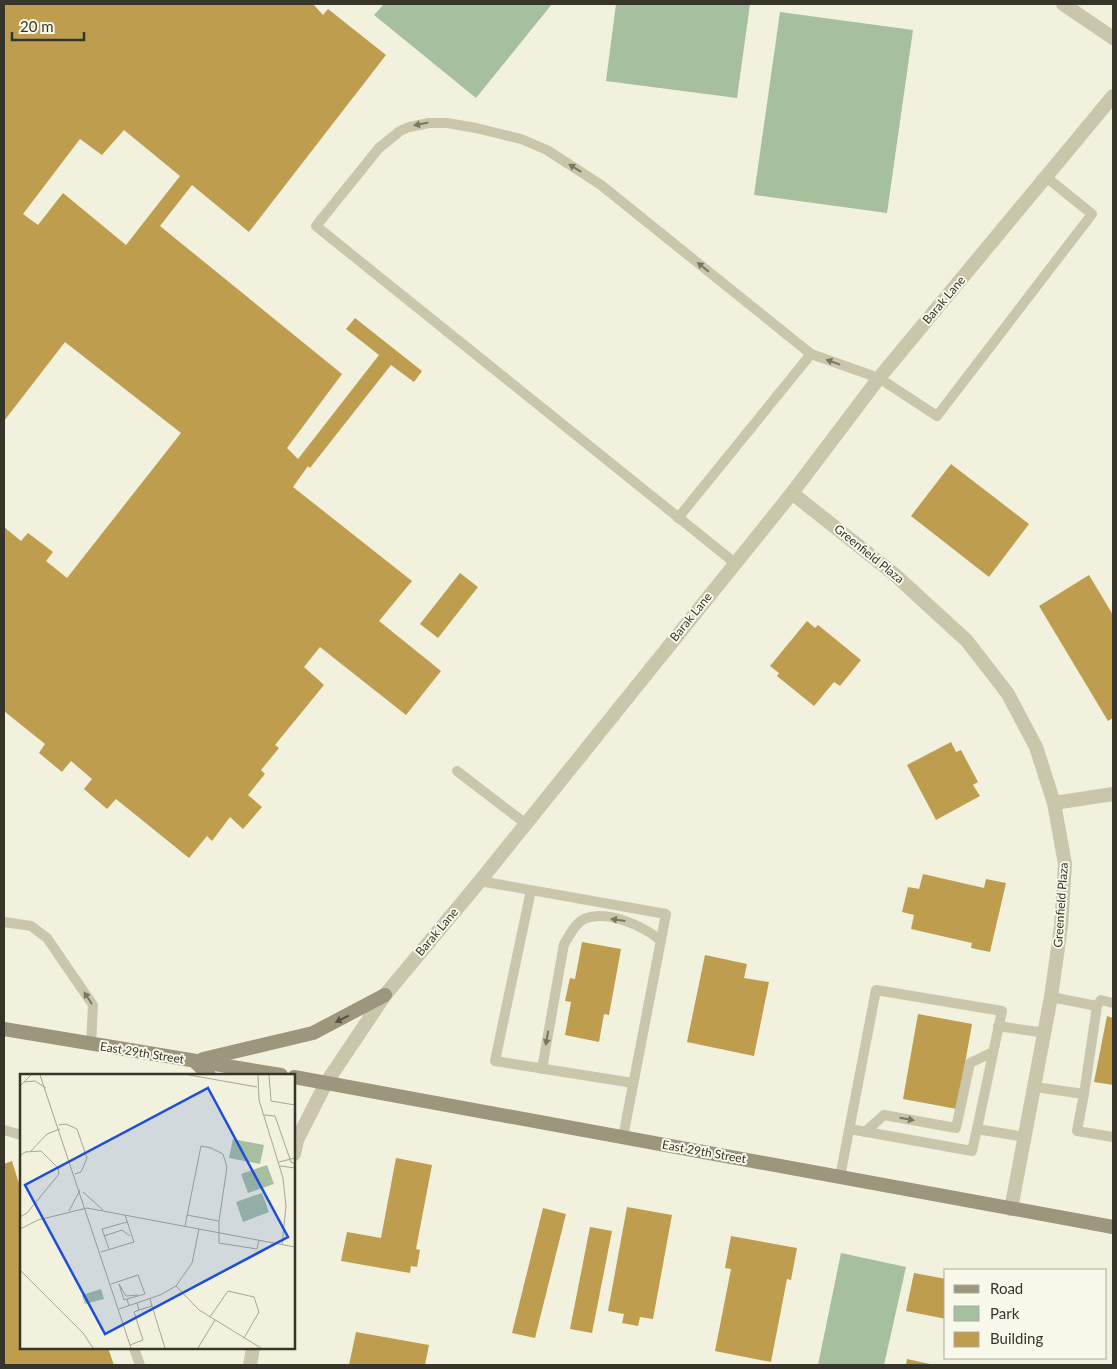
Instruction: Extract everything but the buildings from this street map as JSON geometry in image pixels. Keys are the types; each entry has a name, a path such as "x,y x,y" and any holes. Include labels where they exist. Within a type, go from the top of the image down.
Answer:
{"main road":[{"path":"194,1061 284,1042 313,1033 385,995"},
{"name":"East 29th Street","path":"4,1030 275,1074"},
{"path":"194,1061 208,1074"},
{"name":"East 29th Street","path":"295,1077 1113,1228"}],"street":[{"path":"1063,4 1113,38"},
{"name":"Barak Lane","path":"295,1149 297,1140 326,1083 385,995 526,824 792,493 879,378 1113,96"},
{"name":"Greenfield Plaza","path":"792,493 894,574 967,640 1008,694 1036,747 1054,804 1065,864 1061,926 1045,1033 1011,1209"},
{"path":"1054,804 1113,794"},
{"path":"250,1365 253,1349"}],"lane":[{"path":"735,563 316,226 379,148 400,131 429,123 466,126 521,139 547,150 602,184 811,354 879,378 937,416 1092,214 1046,177"},
{"path":"678,518 811,354"},
{"path":"457,771 526,824"},
{"path":"480,880 666,914 623,1137"},
{"path":"531,890 495,1061 633,1084"},
{"path":"542,1069 564,944 575,928 584,919 625,920 648,930 661,941"},
{"path":"4,922 31,926 47,938 93,1005 91,1045"},
{"path":"840,1177 876,990 1002,1010 972,1151 850,1129"},
{"path":"1051,997 1097,1006"},
{"path":"1113,1002 1101,1000 1097,1006 1077,1131 1113,1137"},
{"path":"998,1026 1045,1033"},
{"path":"865,1132 884,1115 956,1128 970,1063 993,1052"},
{"path":"1035,1087 1084,1094"},
{"path":"977,1129 1025,1137"},
{"path":"4,1130 20,1135"},
{"path":"134,1349 140,1365"}],"green space":[{"path":"384,4 552,4 476,98 374,15"},
{"path":"616,4 750,4 737,98 606,81"},
{"path":"780,12 913,30 887,213 754,195"},
{"path":"841,1253 906,1267 884,1365 818,1365"}]}
